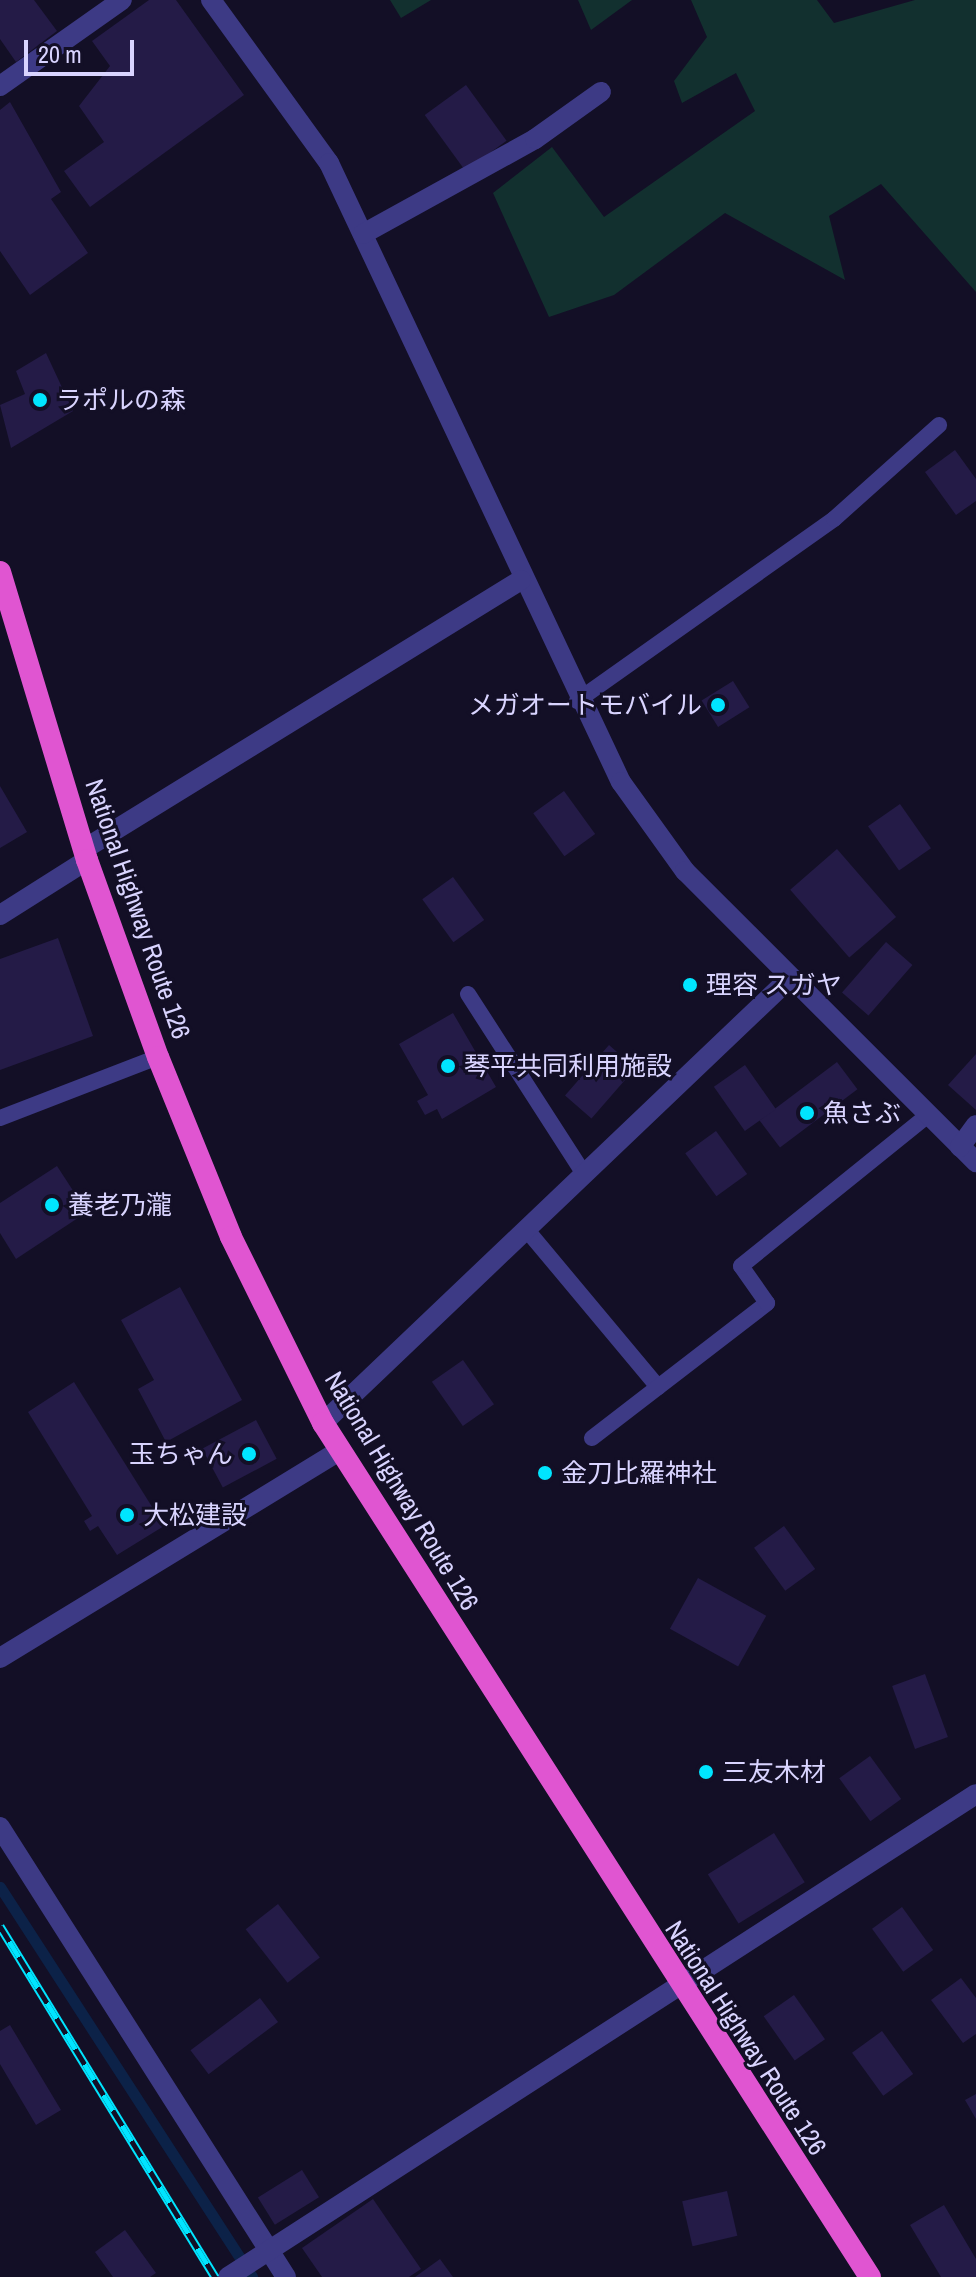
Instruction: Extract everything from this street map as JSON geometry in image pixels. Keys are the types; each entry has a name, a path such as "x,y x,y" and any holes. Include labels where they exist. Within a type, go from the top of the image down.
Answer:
{"highway":[{"name":"National Highway Route 126","path":"0,572 87,854 158,1057 231,1237 323,1423 675,1983 870,2277"}],"street":[{"path":"0,86 122,0"},
{"path":"211,0 285,94 363,234 577,701 621,782 685,871 789,979 976,1162"},
{"path":"363,234 535,139 601,92"},
{"path":"0,915 87,854 521,580"},
{"path":"323,1423 789,979"},
{"path":"960,1147 976,1125"},
{"path":"0,1658 339,1451"},
{"path":"228,2277 675,1983 976,1794"},
{"path":"0,1827 286,2277"}],"lane":[{"path":"577,701 834,519 939,425"},
{"path":"468,994 584,1174"},
{"path":"0,1118 158,1057"},
{"path":"592,1438 767,1303 741,1266 928,1115"},
{"path":"526,1229 658,1387"}],"green space":[{"path":"390,0 431,0 401,18"},
{"path":"578,0 632,0 591,30"},
{"path":"691,0 817,0 834,23 915,0 976,0 976,292 881,184 829,216 845,280 725,213 614,295 549,317 493,193 552,147 604,217 755,111 736,73 682,103 674,81 707,37"}],"building":[{"path":"0,0 34,0 57,31 16,62 0,39"},
{"path":"149,0 176,0 244,95 90,207 64,171 104,142 79,106 110,66 92,41"},
{"path":"466,85 507,141 465,171 425,115"},
{"path":"10,102 61,192 51,199 88,253 30,295 0,251 0,110"},
{"name":"ラポルの森","path":"46,353 73,411 11,448 0,405 25,394 16,371"},
{"path":"955,450 976,479 976,501 956,515 925,472"},
{"path":"733,681 749,707 718,727 702,701"},
{"path":"0,786 27,832 0,848"},
{"path":"564,791 595,834 564,856 533,813"},
{"path":"900,804 931,848 899,871 868,826"},
{"path":"837,849 896,917 849,958 790,890"},
{"path":"453,877 484,920 453,942 422,899"},
{"path":"58,938 93,1036 0,1070 0,959"},
{"path":"886,942 912,965 868,1016 842,993"},
{"name":"琴平共同利用施設","path":"453,1013 496,1087 442,1119 437,1109 425,1115 417,1101 428,1095 399,1044"},
{"path":"609,1045 635,1068 591,1119 565,1096"},
{"path":"976,1054 976,1110 948,1085"},
{"name":"魚さぶ","path":"837,1062 857,1089 780,1148 760,1120"},
{"path":"745,1065 776,1109 745,1131 714,1087"},
{"path":"716,1131 747,1174 716,1196 685,1153"},
{"path":"57,1166 87,1212 16,1259 0,1233 0,1203"},
{"path":"180,1287 242,1400 166,1442 138,1389 154,1380 121,1320"},
{"path":"463,1360 494,1404 463,1426 432,1382"},
{"path":"74,1382 164,1526 117,1555 98,1526 90,1531 84,1521 92,1516 28,1412"},
{"path":"256,1420 277,1459 223,1487 202,1449"},
{"path":"784,1526 815,1569 785,1591 754,1548"},
{"path":"698,1578 766,1616 738,1667 670,1629"},
{"path":"925,1674 948,1737 915,1749 892,1686"},
{"path":"870,1756 901,1799 870,1821 839,1778"},
{"path":"774,1833 805,1882 739,1924 708,1874"},
{"path":"278,1904 320,1958 288,1983 246,1929"},
{"path":"902,1907 933,1950 903,1972 872,1929"},
{"path":"961,1978 976,1998 976,2034 963,2043 931,2000"},
{"path":"794,1995 825,2039 795,2060 764,2016"},
{"path":"260,1998 278,2022 209,2074 191,2050"},
{"path":"10,2025 61,2110 36,2125 0,2064 0,2031"},
{"path":"882,2031 913,2074 883,2096 852,2053"},
{"path":"976,2094 976,2119 965,2100"},
{"path":"302,2170 319,2197 275,2225 258,2198"},
{"path":"727,2191 737,2236 693,2246 682,2201"},
{"path":"373,2199 421,2269 409,2277 322,2277 302,2248"},
{"path":"944,2205 976,2259 976,2277 941,2277 910,2225"},
{"path":"125,2230 156,2273 150,2277 113,2277 95,2252"},
{"path":"440,2259 453,2277 415,2277"}],"waterway":[{"path":"0,1887 252,2277"}],"railway":[{"path":"0,1926 215,2277"}],"place":[{"name":"ラポルの森","path":"40,400"},
{"name":"メガオートモバイル","path":"718,705"},
{"name":"理容 スガヤ","path":"690,985"},
{"name":"琴平共同利用施設","path":"448,1066"},
{"name":"魚さぶ","path":"807,1113"},
{"name":"養老乃瀧","path":"52,1205"},
{"name":"玉ちゃん","path":"249,1454"},
{"name":"金刀比羅神社","path":"545,1473"},
{"name":"大松建設","path":"127,1515"},
{"name":"三友木材","path":"706,1772"}]}
